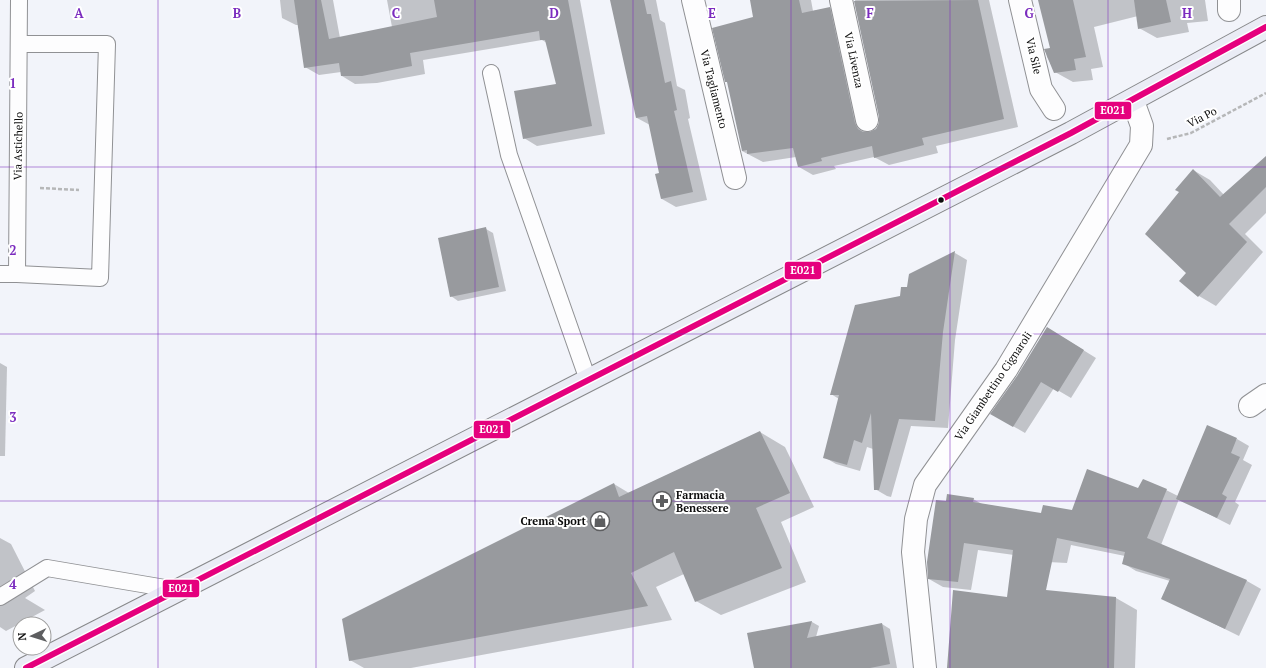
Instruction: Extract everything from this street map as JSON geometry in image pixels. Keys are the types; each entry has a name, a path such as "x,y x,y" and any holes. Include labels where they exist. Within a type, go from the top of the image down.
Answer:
{"main road":[{"path":"26,668 1133,101 1266,27"}],"street":[{"name":"Via Tagliamento","path":"693,0 736,178"},
{"name":"Via Livenza","path":"841,0 867,120"},
{"name":"Via Sile","path":"1020,0 1041,89 1054,109"},
{"name":"Via Giambettino Cignaroli","path":"925,668 913,552 916,519 925,485 1006,370 1141,145 1142,126 1133,101"}],"lane":[{"name":"Via Astichello","path":"17,274 20,44 19,0"},
{"path":"0,274 100,278 107,44 20,44"},
{"path":"491,73 509,155 588,380"},
{"path":"0,596 47,568 177,590"}],"path":[{"name":"Via Po","path":"1141,145 1191,133 1266,93"},
{"path":"18,188 103,191"}],"building":[{"path":"294,0 321,0 329,39 437,17 434,0 568,0 592,126 523,139 514,91 556,84 545,40 540,40 539,31 410,53 412,66 362,76 341,76 339,63 304,68"},
{"path":"610,0 644,0 647,14 651,14 665,83 671,81 677,110 674,111 693,192 661,199 655,174 659,173 647,116 636,118"},
{"path":"750,0 799,0 802,13 830,7 855,123 858,129 863,132 869,132 876,129 879,123 879,117 854,1 978,0 1004,119 922,138 924,145 874,158 872,146 821,158 822,161 798,167 793,148 747,154 747,150 742,151 727,82 725,82 712,28 753,17"},
{"path":"1038,0 1073,0 1086,57 1074,59 1076,70 1054,73 1044,49 1050,48"},
{"path":"1134,0 1166,0 1171,22 1138,29"},
{"path":"1266,156 1266,187 1229,224 1247,242 1198,297 1179,281 1186,273 1145,234 1179,192 1175,190 1193,169 1220,197"},
{"path":"486,227 499,287 450,297 438,238"},
{"path":"955,251 943,332 935,421 899,419 879,490 874,490 871,413 862,443 854,440 847,465 823,458 839,395 830,395 855,305 900,296 901,287 907,287 909,274"},
{"path":"1047,327 1084,350 1058,392 1041,382 1013,427 990,414 1017,376"},
{"path":"1207,425 1237,438 1231,453 1240,457 1222,494 1227,497 1217,518 1176,499"},
{"path":"760,431 790,493 756,508 782,568 695,602 674,552 631,573 648,606 349,661 342,619 614,483 619,497"},
{"path":"1087,469 1138,488 1143,479 1167,489 1147,538 1247,580 1225,629 1161,599 1170,579 1122,564 1125,552 1057,538 1046,590 1116,597 1114,668 947,668 953,590 1007,597 1013,550 964,543 958,582 928,579 927,562 936,500 946,501 947,494 974,498 973,502 1041,513 1043,505 1072,510"},
{"path":"812,621 807,638 882,623 890,664 870,668 754,668 747,633"}],"transit line":[{"name":"E021","path":"26,668 1071,133 1266,27"}],"place":[{"name":"Farmacia Benessere","path":"662,501"},
{"name":"Crema Sport","path":"600,521"}]}
